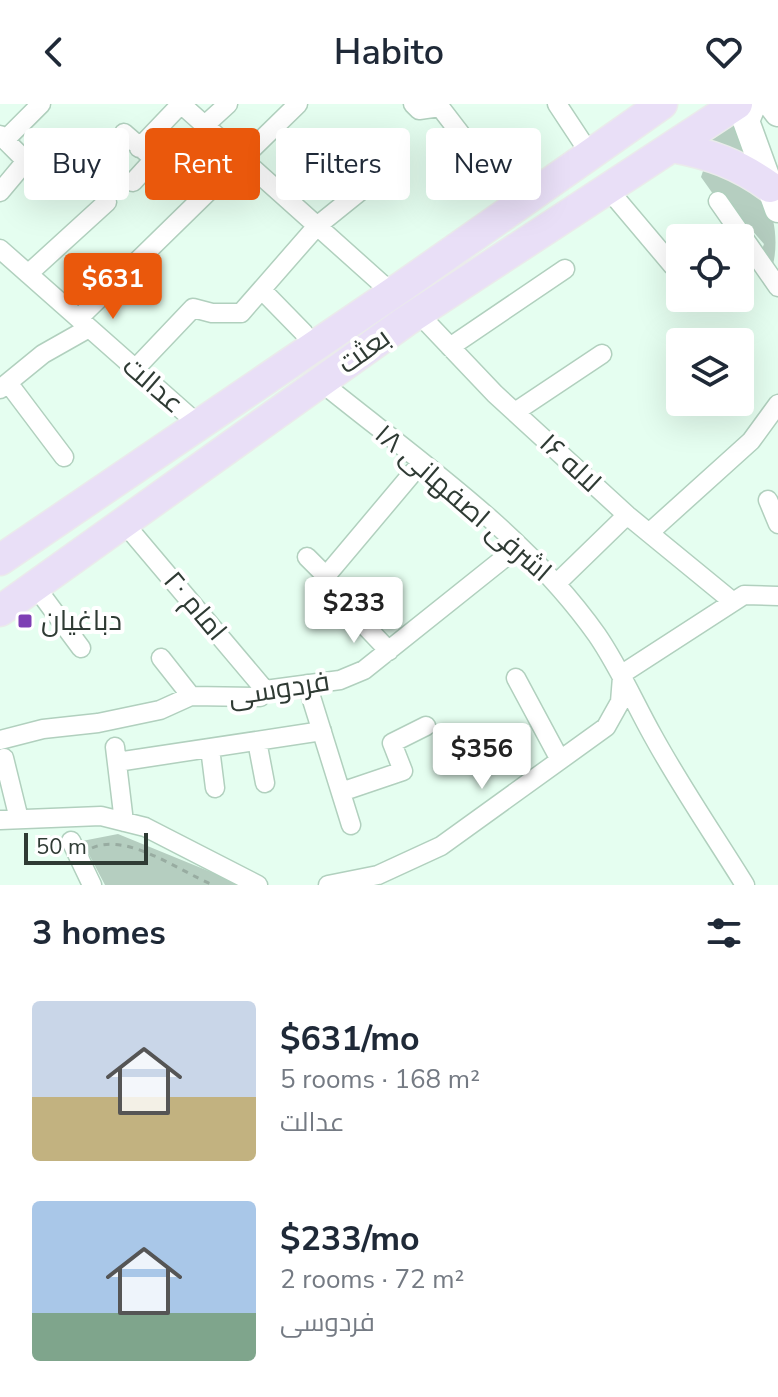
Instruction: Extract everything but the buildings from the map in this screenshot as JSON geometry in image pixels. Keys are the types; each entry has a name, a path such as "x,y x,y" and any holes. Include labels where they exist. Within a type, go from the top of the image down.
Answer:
{"main road":[{"name":"بعثت","path":"0,560 392,293 662,104"},
{"name":"بعثت","path":"0,611 418,313 737,104"},
{"path":"753,104 746,121 774,198"},
{"path":"771,104 778,113"},
{"path":"672,147 711,154 741,166 774,198"}],"street":[{"path":"0,192 26,161 3,138 41,104"},
{"path":"139,148 181,104 208,128"},
{"path":"205,125 228,104"},
{"path":"260,141 298,104"},
{"path":"413,104 419,110 440,107 516,206"},
{"path":"557,104 590,154"},
{"path":"129,138 154,159 133,182"},
{"path":"260,174 392,293"},
{"path":"608,189 666,258"},
{"path":"64,457 4,386 84,323 202,200"},
{"path":"135,369 193,308 241,313 317,226 349,200"},
{"path":"718,201 778,287"},
{"path":"28,274 107,202"},
{"name":"عدالت","path":"0,249 199,425"},
{"path":"450,347 565,269"},
{"path":"262,290 304,333"},
{"name":"لاله ۱۶","path":"418,313 515,412 627,515 732,601"},
{"path":"515,412 602,354"},
{"name":"اشرفی اصفهانی ۱۸","path":"321,382 421,463 556,584 596,634 622,674 653,736 745,885"},
{"path":"649,533 751,441 778,404"},
{"path":"307,557 326,576 421,463"},
{"path":"768,500 778,524"},
{"path":"556,584 627,515"},
{"name":"امام ۲۰","path":"124,523 265,690"},
{"name":"فردوسی","path":"2,749 160,710 191,696 260,697 265,690 340,680 364,670 518,547"},
{"path":"35,586 81,648"},
{"path":"328,885 378,875 441,846 606,727 620,702 622,674 744,595 778,596"},
{"path":"350,610 389,651"},
{"path":"161,658 191,696"},
{"path":"516,678 560,760"},
{"path":"307,684 351,825"},
{"path":"341,792 403,771 392,743 426,726"},
{"path":"124,822 116,754 210,748 322,731"},
{"path":"257,741 265,783"},
{"path":"210,748 215,788"},
{"path":"2,749 10,820 101,816 145,827 258,885"},
{"path":"71,841 92,885"}],"path":[{"path":"98,861 91,848 104,843 130,845 213,885"}],"green space":[{"path":"739,122 759,170 698,144"},
{"path":"712,164 765,201 775,238 770,274 757,263 764,244 754,233 754,224 746,224 743,220 734,224 701,177 705,165"},
{"path":"118,834 246,885 105,885 82,841"}],"place":[{"name":"دباغیان","path":"25,621"}]}
